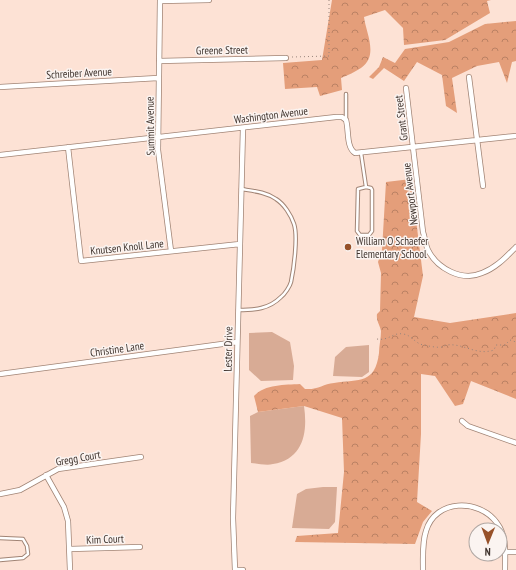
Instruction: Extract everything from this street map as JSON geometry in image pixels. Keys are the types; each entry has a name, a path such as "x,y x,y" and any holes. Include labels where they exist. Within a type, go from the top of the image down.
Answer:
{"street":[{"path":"160,1 209,0"},
{"name":"Summit Avenue","path":"160,1 158,150 171,251"},
{"name":"Greene Street","path":"159,61 286,58"},
{"path":"469,77 483,186"},
{"name":"Schreiber Avenue","path":"0,87 158,78"},
{"name":"Grant Street","path":"406,88 413,147"},
{"name":"Washington Avenue","path":"0,155 336,117 342,117 346,120"},
{"path":"346,120 351,151 355,153 516,136"},
{"name":"Lester Drive","path":"236,570 233,518 242,128"},
{"name":"Knutsen Knoll Lane","path":"68,147 81,261 240,244"},
{"name":"Newport Avenue","path":"413,147 423,232 427,248 434,260 448,271 464,276 481,274 496,266 516,247"},
{"name":"Christine Lane","path":"0,374 237,342"},
{"path":"462,421 468,426 516,442"},
{"name":"Gregg Court","path":"0,494 20,490 58,469 141,458"},
{"path":"46,475 64,507 68,521 70,570"},
{"path":"423,570 423,543 426,529 433,518 446,508 462,505 476,506 488,513 497,522"},
{"name":"Kim Court","path":"70,549 140,546"},
{"path":"236,570 243,570"}],"lane":[{"path":"346,94 346,120"},
{"path":"361,153 366,187"},
{"path":"366,187 371,188 372,190 372,231 369,235 360,235 357,231 358,189 366,187"},
{"path":"238,310 258,310 270,305 282,297 291,283 295,245 294,225 288,211 277,199 262,192 241,190"},
{"path":"0,538 23,538 27,546 28,554 23,558 0,560"}],"path":[{"path":"286,58 329,56 329,0"},
{"path":"377,339 386,339 397,333 410,335 417,342 424,345 441,348 446,345 458,346 472,349 477,352 488,352 494,350 496,345 505,345 510,340 516,342"}],"shaded area":[{"path":"272,332 290,342 294,366 293,380 261,381 249,370 249,333"},
{"path":"369,345 369,372 362,377 333,376 335,357 346,347"},
{"path":"304,406 304,435 297,451 291,457 270,465 251,463 250,416 258,412"},
{"path":"337,487 335,522 329,529 292,528 297,494 306,489"}],"green space":[{"path":"332,0 491,0 487,1 490,13 445,40 404,45 403,28 385,10 364,17 370,44 369,57 361,68 341,78 342,90 320,96 317,87 285,89 283,63 322,60"},
{"path":"516,21 516,61 512,62 507,83 499,62 477,66 452,78 457,113 446,106 442,75 417,62 404,81 384,68 373,79 369,77 379,67 383,57 395,63 405,49 449,42 485,24"},
{"path":"411,179 423,276 414,317 450,323 516,313 516,399 471,381 463,404 455,406 435,376 421,374 421,434 417,502 432,511 423,522 415,544 295,542 297,536 338,533 344,472 342,418 304,406 258,412 254,396 269,387 282,385 300,384 305,389 310,389 330,384 359,380 370,375 374,370 379,353 381,334 377,316 380,311 381,273 378,262 382,250 386,182"}],"place":[{"name":"William O Schaefer Elementary School","path":"348,247"}]}
